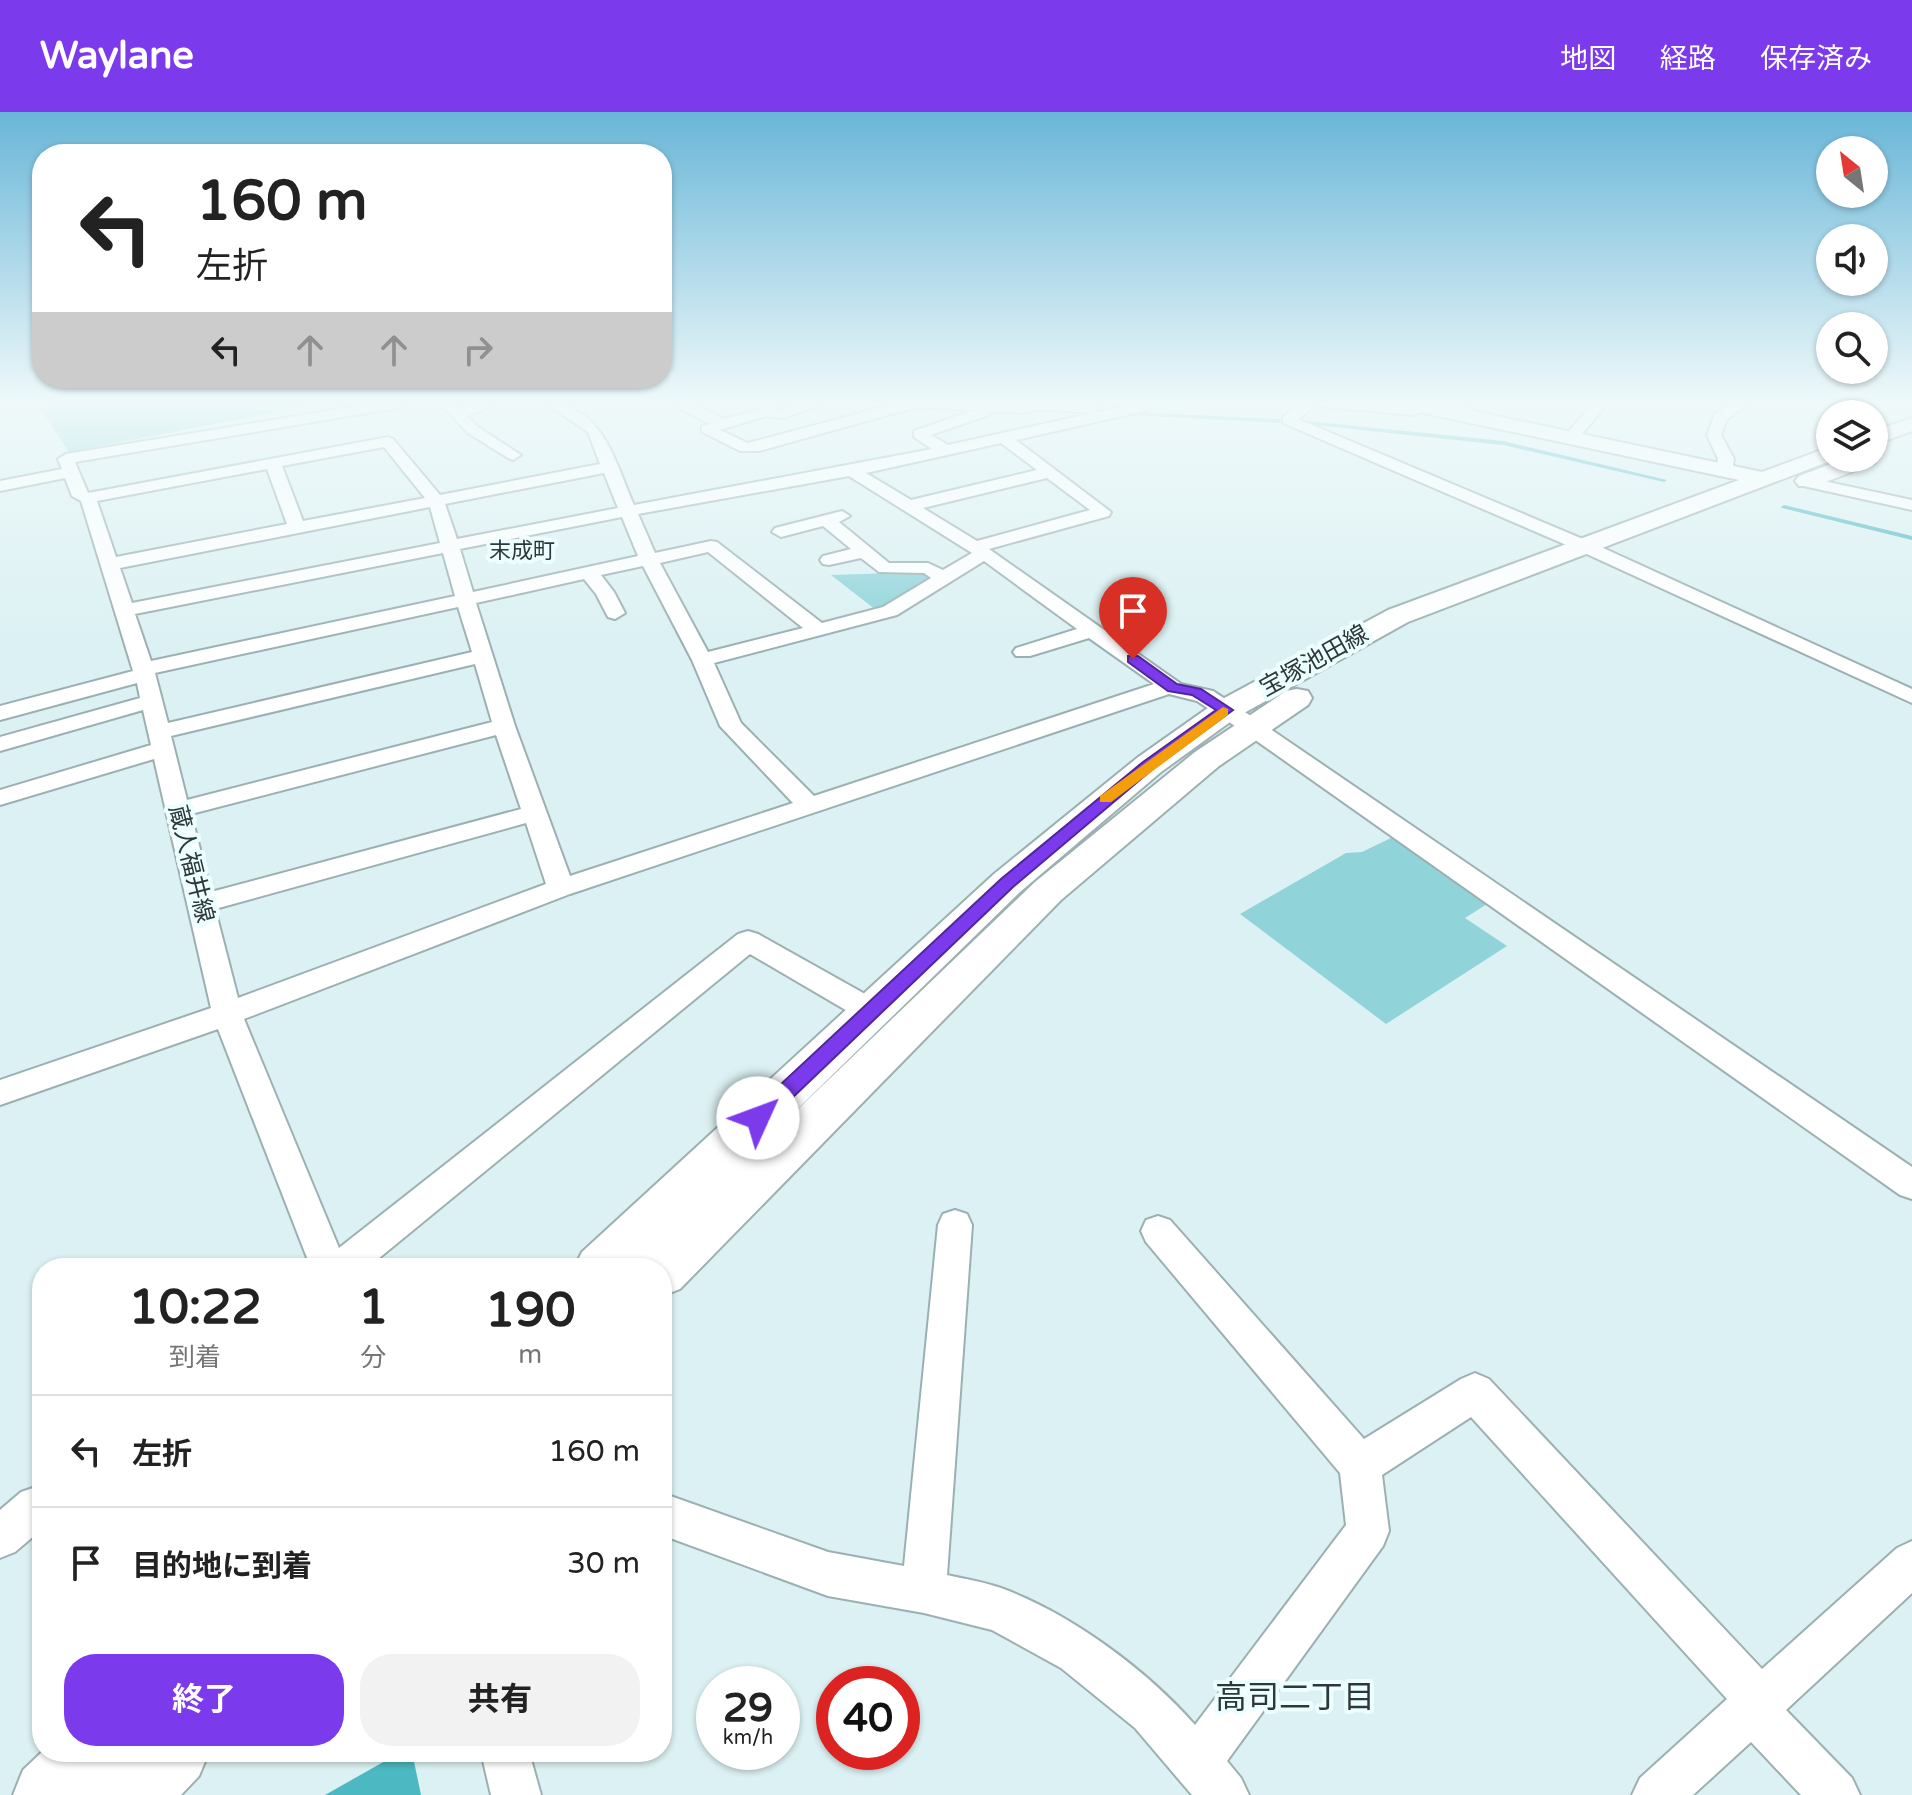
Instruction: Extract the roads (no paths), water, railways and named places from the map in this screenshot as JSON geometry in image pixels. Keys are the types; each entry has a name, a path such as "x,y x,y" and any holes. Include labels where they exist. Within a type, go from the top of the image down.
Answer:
{"street":[{"name":"蔵人福井線","path":"74,482 80,496 88,498 144,672 227,1014 325,1258"},
{"path":"88,498 175,482"},
{"path":"280,482 297,528"},
{"path":"421,482 436,500 504,726 561,888"},
{"path":"110,564 533,482"},
{"path":"615,482 648,558 702,660 731,726 808,804"},
{"path":"125,610 793,482"},
{"path":"869,482 979,550 1173,688"},
{"path":"909,506 1010,482"},
{"path":"702,660 890,611 943,578 979,550 1103,512 1063,482"},
{"path":"1433,482 1596,551 1912,697"},
{"path":"611,1258 1007,883 1149,765 1409,636 1755,482"},
{"path":"1798,482 1912,505"},
{"path":"1596,551 1805,482"},
{"path":"781,532 846,515"},
{"path":"826,520 885,568 928,568 943,578"},
{"path":"0,713 144,672 466,597 711,546 820,631"},
{"path":"829,560 863,552"},
{"path":"587,571 605,592 615,613"},
{"path":"1023,652 1093,630"},
{"path":"0,798 161,741 483,656"},
{"path":"0,1093 227,1014 561,888 1152,690 1173,688 1196,692 1239,718 1912,1185"},
{"path":"0,744 152,701"},
{"path":"672,1263 1048,891 1239,718"},
{"path":"178,810 504,726"},
{"path":"200,904 535,813"},
{"path":"352,1258 748,941 871,1011"},
{"path":"924,1591 955,1225"},
{"path":"672,1518 828,1574 924,1591 999,1610 1077,1652 1152,1711 1210,1779 1368,1531 1360,1465 1158,1231"},
{"path":"1360,1465 1475,1392 1835,1795"},
{"path":"0,1537 32,1510"},
{"path":"1657,1795 1912,1563"},
{"path":"48,1795 82,1762"},
{"path":"132,1795 165,1762"},
{"path":"508,1762 516,1795"}],"waterway":[{"path":"1784,507 1912,538"}],"district":[{"name":"末成町","path":"522,551"},
{"name":"高司二丁目","path":"1295,1698"}]}
